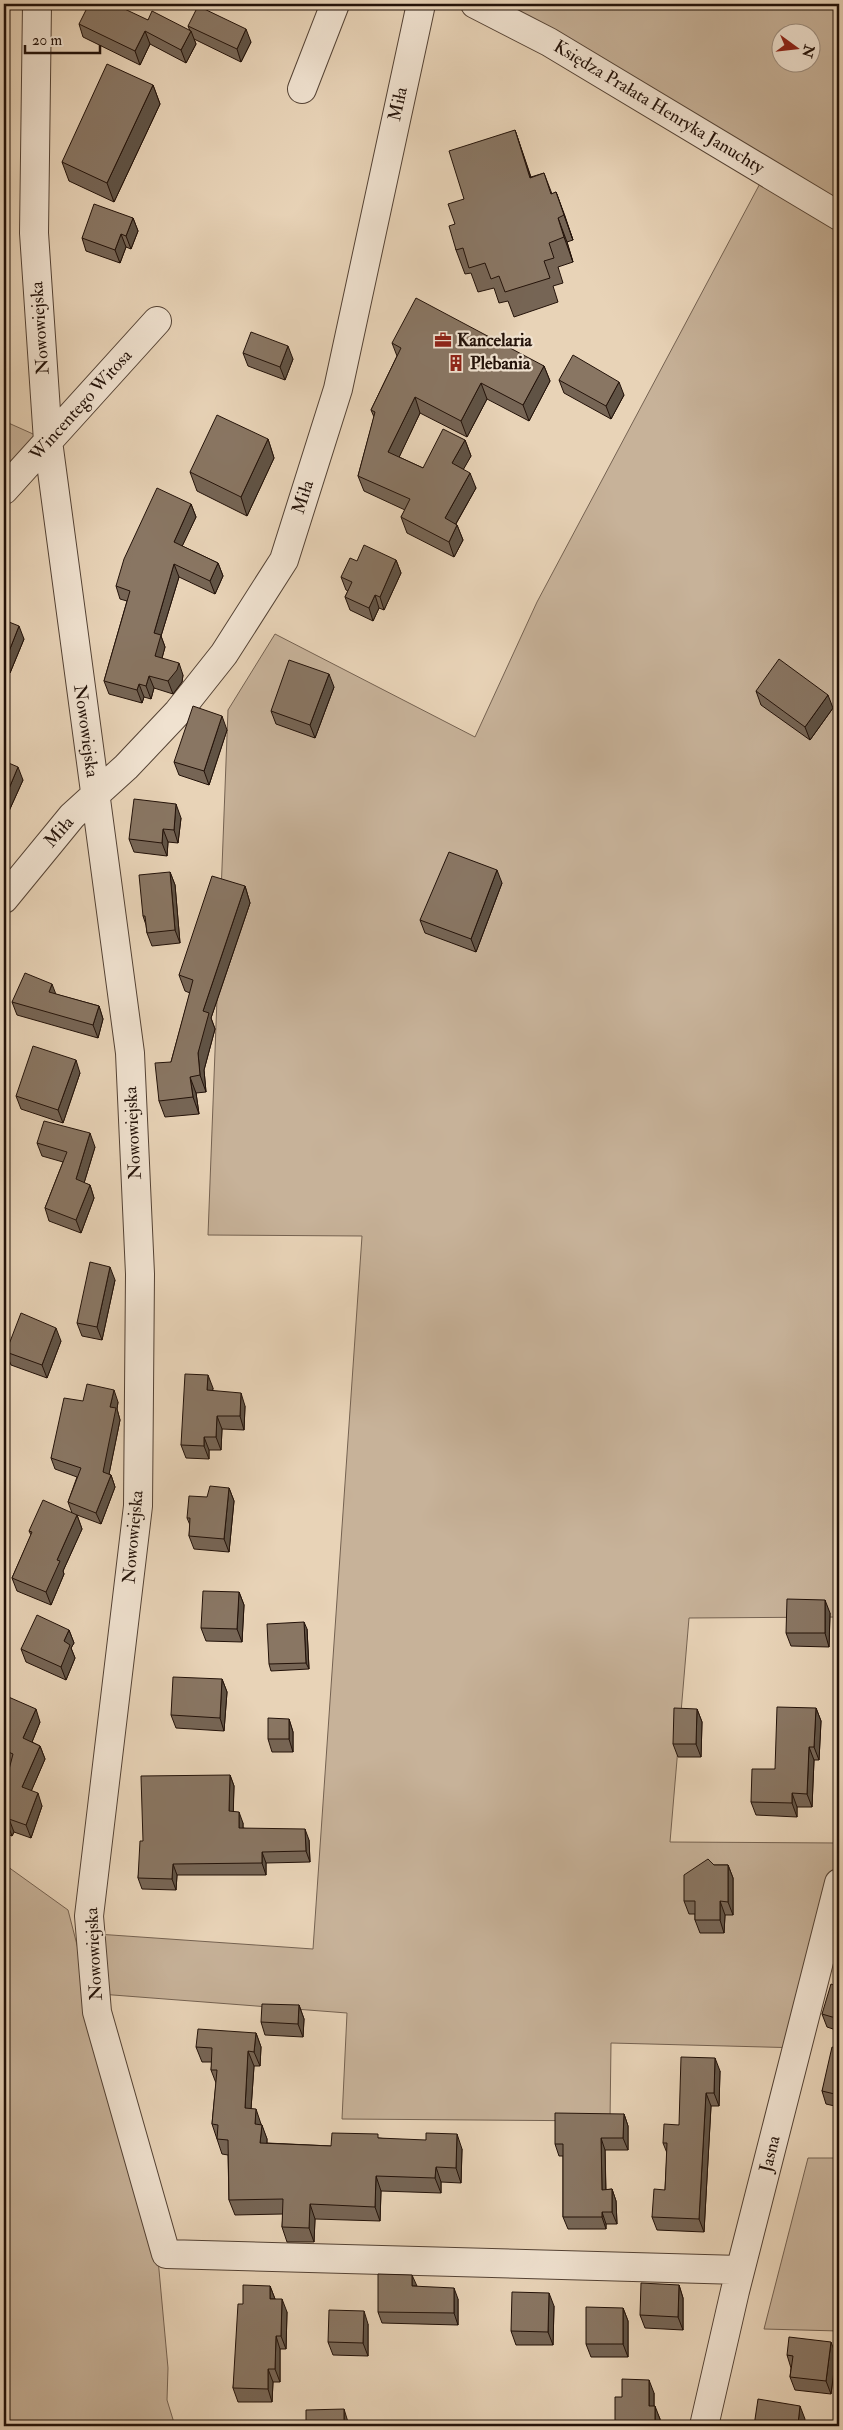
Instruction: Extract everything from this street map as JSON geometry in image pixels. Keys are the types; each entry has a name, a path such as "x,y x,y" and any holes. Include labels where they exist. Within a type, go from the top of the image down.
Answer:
{"street":[{"name":"Nowowiejska","path":"37,4 34,233 48,441 130,1052 140,1274 138,1506 89,1916 97,2012 166,2254 740,2270"},
{"path":"302,89 335,4"},
{"name":"Miła","path":"4,900 72,816 126,767 190,697 224,654 284,560 338,389 404,74 421,4"},
{"name":"Księdza Prałata Henryka Januchty","path":"475,4 550,42 839,216"},
{"name":"Wincentego Witosa","path":"4,490 158,321"},
{"name":"Jasna","path":"704,2426 740,2270 839,1884"}],"shaded area":[{"path":"463,4 839,4 839,1617 689,1618 670,1842 839,1843 839,1909 803,2048 611,2043 610,2121 342,2119 347,2013 100,1994 97,1934 313,1949 362,1236 208,1235 228,710 275,634 475,737 537,602 764,176"},
{"path":"4,421 42,438 4,477"},
{"path":"4,1864 68,1910 158,2259 168,2368 167,2400 175,2426 4,2426"},
{"path":"808,2158 839,2158 839,2331 764,2329"}],"building":[{"path":"89,4 114,4 148,20 152,11 191,31 181,50 145,31 135,51 79,24"},
{"path":"198,6 246,29 237,49 188,26"},
{"path":"107,64 153,85 107,183 62,162"},
{"path":"515,130 530,178 544,173 551,194 556,192 564,215 558,218 564,237 549,243 554,258 544,261 550,278 505,292 499,276 491,279 485,263 469,268 463,248 456,250 449,226 455,224 448,204 464,199 449,151"},
{"path":"94,204 133,218 126,236 121,234 115,250 82,238"},
{"path":"416,298 544,366 523,405 481,383 461,421 415,397 388,452 423,468 443,429 465,440 452,463 470,473 445,518 457,525 449,542 401,517 410,499 358,476 375,412 371,410 401,348 392,343"},
{"path":"251,332 288,346 280,367 243,353"},
{"path":"573,355 619,382 606,406 559,380"},
{"path":"217,415 268,439 241,497 190,472"},
{"path":"157,488 191,504 174,542 218,563 210,581 174,564 154,633 161,635 155,656 179,663 177,670 168,681 149,676 146,686 139,684 137,690 104,681 130,591 116,586 124,559"},
{"path":"364,545 396,560 380,597 375,595 369,608 345,597 352,582 341,577 350,558 357,561"},
{"path":"4,620 19,626 6,659 4,659"},
{"path":"779,659 828,695 805,727 756,691"},
{"path":"289,660 329,674 310,725 271,711"},
{"path":"193,706 222,716 204,771 174,762"},
{"path":"4,761 18,767 5,798 4,797"},
{"path":"134,799 176,804 174,830 163,829 162,843 129,839"},
{"path":"449,852 497,870 471,939 420,920"},
{"path":"170,872 175,930 147,933 145,916 143,916 139,875"},
{"path":"212,876 245,886 203,1011 209,1013 198,1053 200,1075 190,1077 193,1097 159,1101 155,1063 171,1062 193,980 179,975"},
{"path":"25,973 52,984 49,992 99,1006 93,1025 12,1002"},
{"path":"33,1046 76,1060 58,1110 16,1096"},
{"path":"44,1121 90,1133 76,1179 90,1185 76,1220 45,1208 67,1152 37,1143"},
{"path":"90,1262 110,1267 97,1327 77,1323"},
{"path":"21,1313 56,1328 42,1365 6,1352"},
{"path":"185,1374 208,1375 207,1390 241,1393 240,1416 217,1416 216,1437 204,1437 204,1446 181,1445"},
{"path":"87,1384 114,1390 110,1407 116,1408 103,1472 111,1475 96,1513 68,1502 81,1468 51,1458 64,1398 83,1401"},
{"path":"210,1486 229,1488 224,1539 189,1536 190,1518 187,1518 189,1496 207,1497"},
{"path":"43,1500 77,1515 57,1560 60,1561 46,1592 12,1578 32,1532 29,1531"},
{"path":"203,1591 239,1592 237,1629 201,1628"},
{"path":"787,1599 825,1600 825,1633 786,1633"},
{"path":"37,1615 69,1630 64,1641 70,1645 61,1667 21,1649"},
{"path":"304,1622 306,1663 269,1664 267,1624"},
{"path":"173,1677 222,1679 220,1718 171,1715"},
{"path":"4,1695 36,1709 23,1738 40,1746 22,1787 38,1793 26,1825 9,1819 7,1823 4,1822 4,1789 13,1754 4,1750"},
{"path":"777,1707 816,1708 814,1747 809,1747 807,1794 792,1793 792,1803 751,1802 752,1769 775,1769"},
{"path":"674,1708 697,1709 696,1744 673,1744"},
{"path":"268,1718 289,1719 289,1739 268,1739"},
{"path":"230,1775 229,1811 239,1812 239,1828 305,1829 306,1851 262,1852 262,1863 173,1864 172,1879 138,1878 140,1841 143,1841 141,1776"},
{"path":"708,1859 714,1865 728,1865 728,1902 720,1901 720,1920 695,1920 695,1901 684,1901 684,1875"},
{"path":"831,1984 839,1987 839,2019 822,2014"},
{"path":"262,2004 299,2005 298,2024 261,2022"},
{"path":"198,2029 256,2033 254,2052 248,2051 245,2108 256,2109 255,2124 262,2125 260,2143 331,2146 332,2133 378,2134 378,2138 426,2140 426,2133 457,2134 456,2168 436,2167 435,2178 376,2176 375,2207 310,2204 309,2228 282,2227 283,2199 229,2200 228,2140 217,2139 218,2125 212,2124 217,2070 211,2070 212,2048 196,2047"},
{"path":"832,2047 839,2049 839,2095 822,2091"},
{"path":"681,2057 715,2058 714,2093 706,2093 699,2219 652,2217 654,2189 665,2190 667,2143 663,2143 664,2124 679,2125"},
{"path":"555,2113 624,2114 623,2138 601,2138 602,2190 612,2189 612,2212 602,2212 602,2217 563,2217 563,2144 555,2144"},
{"path":"378,2274 412,2275 412,2286 454,2288 454,2313 378,2312"},
{"path":"641,2283 679,2285 678,2317 640,2315"},
{"path":"243,2285 270,2286 270,2299 282,2299 281,2336 276,2336 275,2369 268,2369 268,2389 233,2388 238,2304 243,2304"},
{"path":"512,2292 549,2293 548,2332 511,2331"},
{"path":"586,2307 623,2308 623,2344 586,2344"},
{"path":"329,2310 364,2311 363,2343 328,2342"},
{"path":"789,2337 831,2342 826,2381 790,2377 793,2356 787,2355"},
{"path":"622,2379 649,2380 649,2406 655,2406 655,2425 615,2426 615,2397 622,2397"},
{"path":"758,2399 800,2406 798,2424 814,2426 754,2426"},
{"path":"344,2409 344,2426 306,2426 306,2410"}],"place":[{"name":"Kancelaria","path":"443,340"},
{"name":"Plebania","path":"456,363"}]}
